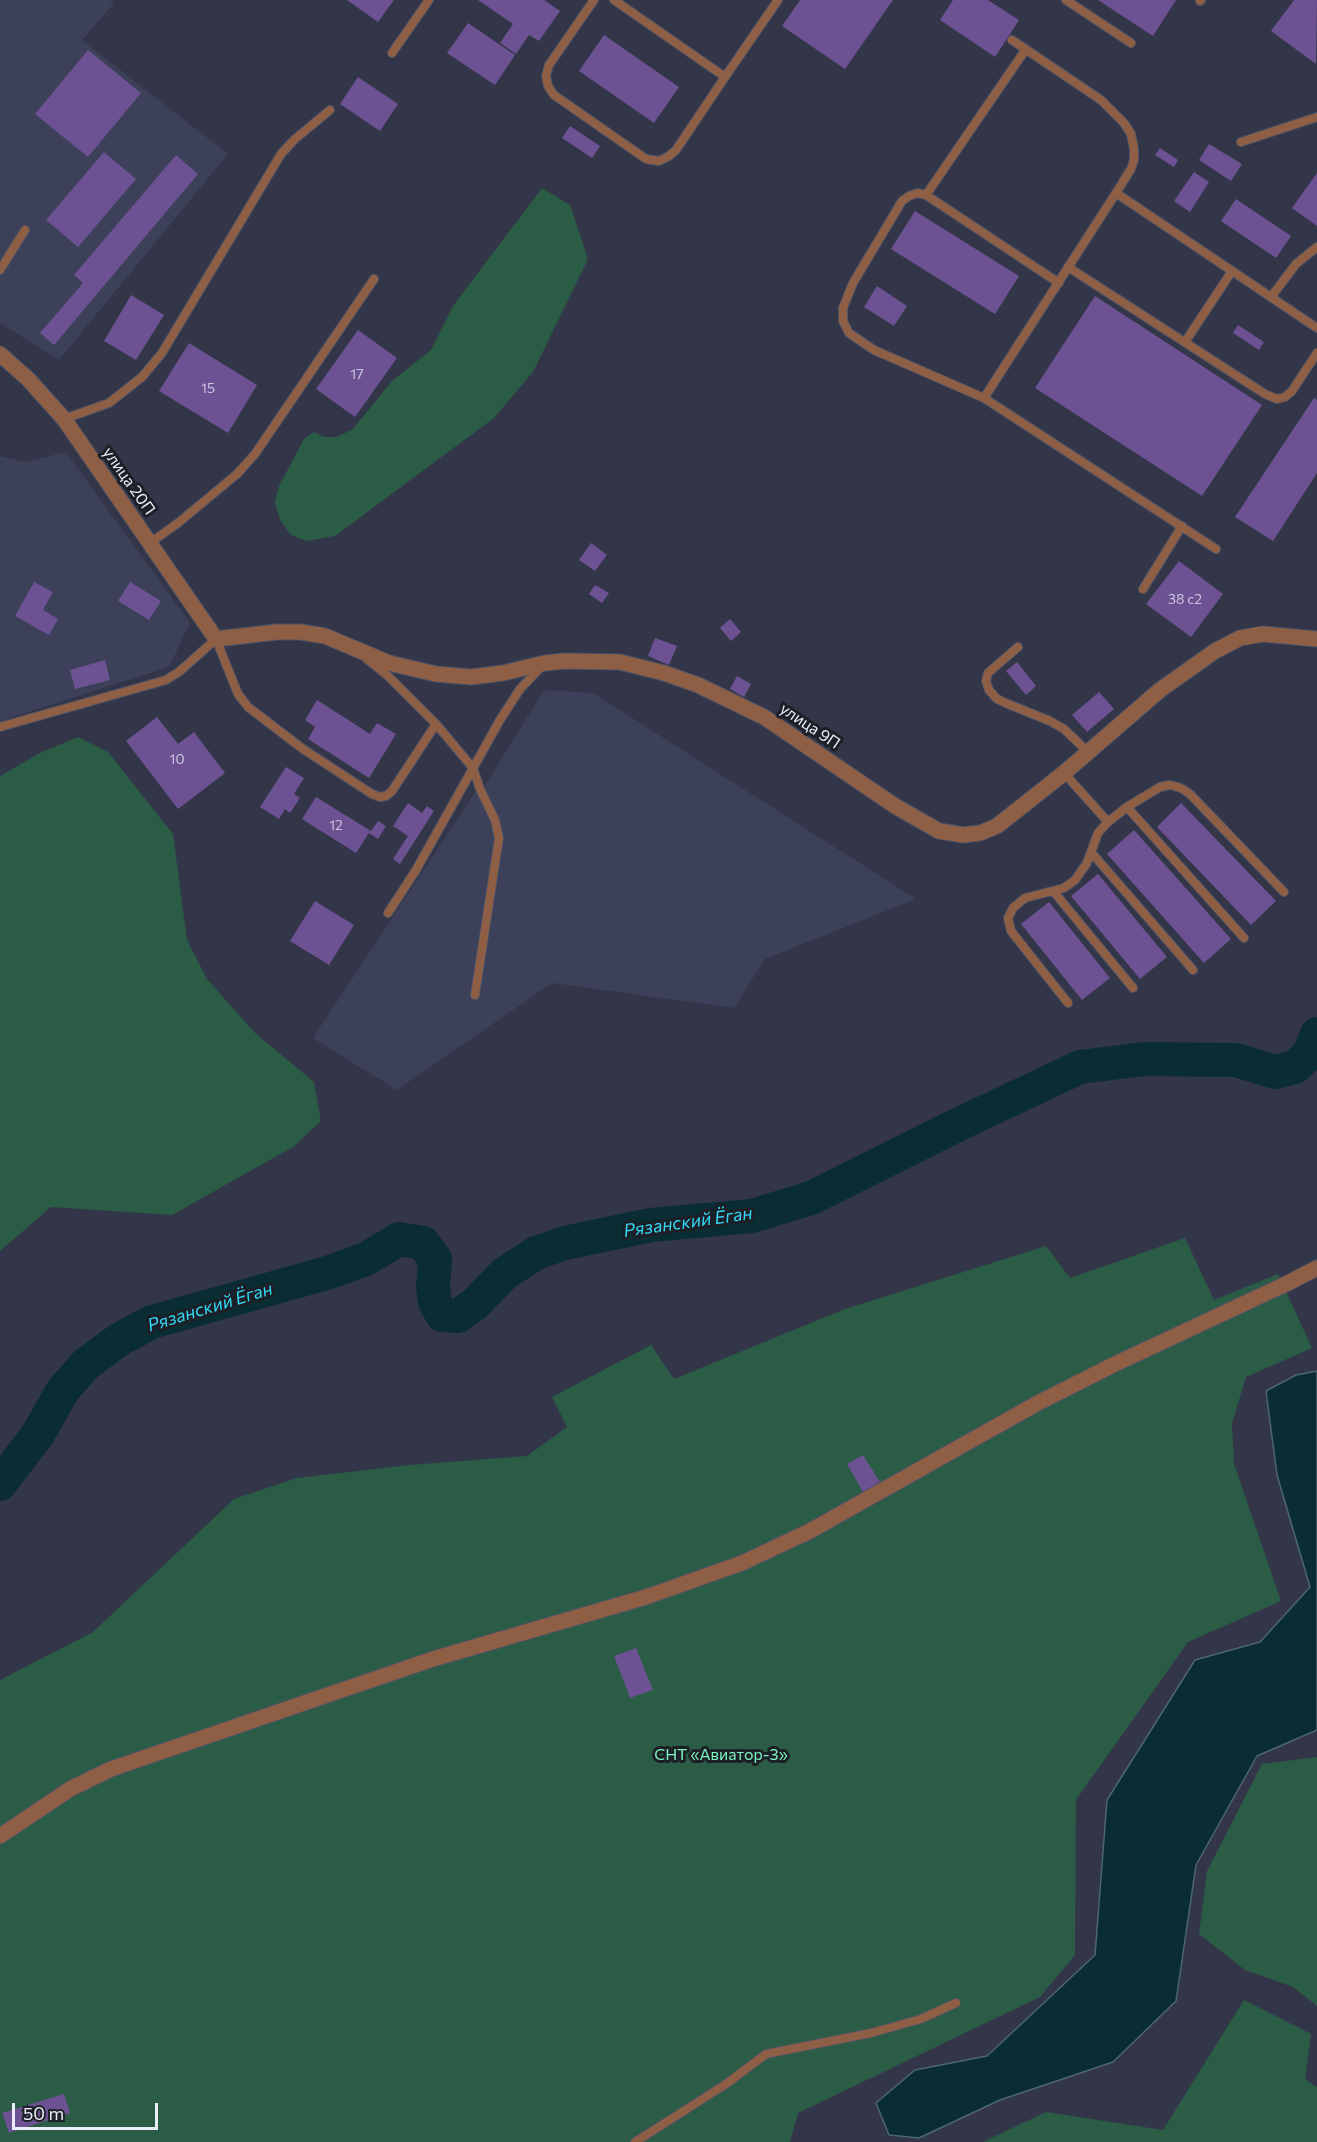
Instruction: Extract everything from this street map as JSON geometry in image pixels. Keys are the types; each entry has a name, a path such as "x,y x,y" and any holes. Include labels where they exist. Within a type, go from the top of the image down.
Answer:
{"street":[{"name":"улица 20П","path":"0,354 28,379 64,419 216,639"},
{"name":"улица 9П","path":"216,639 277,632 300,632 325,636 389,663 436,674 471,677 565,661 620,662 664,673 698,685 764,717 894,806 939,831 963,835 980,833 997,826 1064,773 1178,676 1215,651 1240,638 1263,634 1317,639"},
{"path":"0,1836 70,1789 111,1769 433,1659 646,1597 742,1563 810,1531 1046,1399 1317,1268"}],"lane":[{"path":"392,53 429,0"},
{"path":"594,0 549,65 546,76 548,86 554,95 646,159 659,161 676,150 777,0"},
{"path":"614,0 725,77"},
{"path":"1066,0 1131,43"},
{"path":"984,398 1116,193 1134,160 1134,149 1127,129 1116,113 1101,100 1012,40"},
{"path":"926,195 1026,49"},
{"path":"64,419 109,402 142,377 162,353 281,154 295,139 330,110"},
{"path":"1241,142 1317,117"},
{"path":"1059,283 926,195 918,193 902,201 853,283 843,308 843,321 849,333 874,350 984,398 1216,549"},
{"path":"1116,193 1317,328"},
{"path":"0,270 25,230"},
{"path":"1270,297 1296,264 1317,247"},
{"path":"1068,267 1277,399 1285,397 1292,391 1317,353"},
{"path":"1185,342 1232,271"},
{"path":"150,543 178,524 237,474 255,454 374,279"},
{"path":"1143,589 1182,526"},
{"path":"0,727 166,680 180,671 216,639 238,694 248,707 303,749 372,794 386,796 392,791 436,724"},
{"path":"349,645 388,676 436,724 473,768 495,820 499,838 475,995"},
{"path":"1018,647 988,673 986,681 989,690 997,699 1065,729 1088,752"},
{"path":"388,913 416,870 500,720 520,689 545,663"},
{"path":"1064,773 1108,822"},
{"path":"1068,1003 1011,930 1008,924 1009,914 1021,900 1031,895 1054,892 1075,880 1082,871 1098,833 1108,822 1127,807 1160,787 1170,785 1190,794 1284,892"},
{"path":"1127,807 1244,938"},
{"path":"1091,852 1193,970"},
{"path":"1054,892 1133,988"},
{"path":"634,2142 726,2084 766,2054 881,2030 921,2019 956,2003"}],"shaded area":[{"path":"0,0 111,0 114,3 82,40 228,154 59,360 0,323"},
{"path":"66,452 190,623 169,667 0,721 0,456 25,462"},
{"path":"544,690 593,693 916,899 765,959 734,1008 552,983 397,1090 313,1038 476,791 484,787"},
{"path":"1317,1371 1317,1730 1257,1756 1196,1865 1176,2001 1113,2062 1000,2100 919,2138 889,2135 876,2103 915,2070 987,2056 1095,1955 1107,1800 1195,1660 1260,1642 1310,1587 1277,1475 1266,1391 1296,1375"}],"green space":[{"path":"542,188 570,205 588,259 533,372 494,418 335,536 307,541 291,535 280,520 275,502 279,486 304,439 314,432 324,437 337,437 353,429 392,381 431,350 453,306"},
{"path":"78,737 108,752 173,834 187,940 207,979 255,1033 314,1082 321,1121 293,1147 172,1215 51,1207 0,1251 0,776 40,753"},
{"name":"СНТ «Авиатор-3»","path":"1185,1238 1214,1300 1278,1274 1312,1348 1246,1377 1232,1423 1234,1464 1281,1601 1188,1642 1076,1800 1075,1955 1040,1997 798,2113 790,2142 0,2142 0,1680 93,1632 234,1499 297,1478 410,1465 527,1456 567,1427 552,1397 651,1345 674,1379 845,1309 1046,1246 1070,1278"},
{"path":"1317,1757 1317,2006 1293,1987 1245,1970 1199,1934 1207,1871 1262,1764"},
{"path":"1244,2000 1311,2034 1305,2079 1317,2087 1317,2142 983,2142 1046,2112 1163,2130"}],"building":[{"path":"347,0 394,0 378,22"},
{"path":"478,0 544,0 560,11 539,41 529,35 516,54 500,43 513,24"},
{"path":"800,0 893,0 845,69 782,26"},
{"path":"953,0 988,0 1019,20 995,57 940,20"},
{"path":"1098,0 1176,0 1153,36"},
{"path":"1294,0 1317,0 1316,64 1271,31"},
{"path":"468,23 515,55 495,85 447,53"},
{"path":"604,35 679,87 654,123 579,71"},
{"path":"88,50 141,93 88,157 35,114"},
{"path":"358,77 398,104 380,131 340,104"},
{"path":"570,126 600,146 592,158 562,138"},
{"path":"1209,144 1242,164 1231,181 1199,160"},
{"path":"1160,148 1178,160 1174,167 1155,155"},
{"path":"104,152 136,179 78,247 46,220"},
{"path":"176,155 198,174 54,345 40,333 83,283 74,275"},
{"path":"1194,172 1209,182 1190,212 1174,201"},
{"path":"1317,173 1317,226 1292,208"},
{"path":"1236,199 1291,236 1276,258 1221,221"},
{"path":"915,211 1019,276 995,314 891,249"},
{"path":"877,286 907,306 894,326 864,307"},
{"path":"131,295 164,315 136,360 104,341"},
{"path":"1095,296 1262,405 1202,496 1035,388"},
{"path":"1238,325 1264,342 1259,350 1233,333"},
{"path":"358,330 397,358 355,417 316,389"},
{"path":"189,343 257,385 228,433 159,391"},
{"path":"1314,398 1317,400 1317,473 1273,541 1235,517"},
{"path":"591,543 607,555 595,571 579,560"},
{"path":"1179,561 1223,594 1191,637 1146,604"},
{"path":"34,582 53,592 43,610 58,619 49,635 15,616"},
{"path":"130,582 161,601 149,620 118,601"},
{"path":"595,585 609,593 602,603 589,594"},
{"path":"730,619 741,632 731,641 720,628"},
{"path":"655,638 677,646 669,665 648,656"},
{"path":"105,660 110,680 75,689 70,670"},
{"path":"1017,662 1036,686 1026,695 1006,671"},
{"path":"737,676 751,684 744,697 730,689"},
{"path":"1099,692 1114,709 1087,732 1072,715"},
{"path":"317,700 370,734 377,723 396,734 369,778 308,739 315,727 305,720"},
{"path":"157,717 178,744 194,732 225,773 178,809 126,741"},
{"path":"286,767 304,778 294,794 300,798 290,813 285,809 279,819 260,807"},
{"path":"316,797 371,831 378,821 386,826 378,839 369,833 356,853 302,819"},
{"path":"408,803 422,813 427,806 434,811 400,864 393,859 408,836 393,826"},
{"path":"1181,803 1276,901 1251,925 1157,827"},
{"path":"1134,830 1231,939 1204,963 1107,854"},
{"path":"1098,874 1167,957 1140,979 1071,896"},
{"path":"315,901 354,925 329,965 290,941"},
{"path":"1049,902 1110,978 1082,1000 1021,924"},
{"path":"863,1455 880,1482 863,1492 847,1464"},
{"path":"636,1648 653,1690 630,1698 614,1656"},
{"path":"64,2094 70,2113 9,2133 2,2113"}],"waterway":[{"name":"Рязанский Ёган","path":"0,1484 38,1434 63,1390 86,1364 120,1339 152,1322 327,1273 366,1259 399,1239 423,1243 435,1259 433,1287 435,1302 442,1315 458,1316 475,1304 504,1274 536,1253 565,1243 651,1225 752,1216 811,1198 1080,1067 1144,1059 1236,1060 1275,1072 1295,1067 1309,1054 1317,1034"}]}
